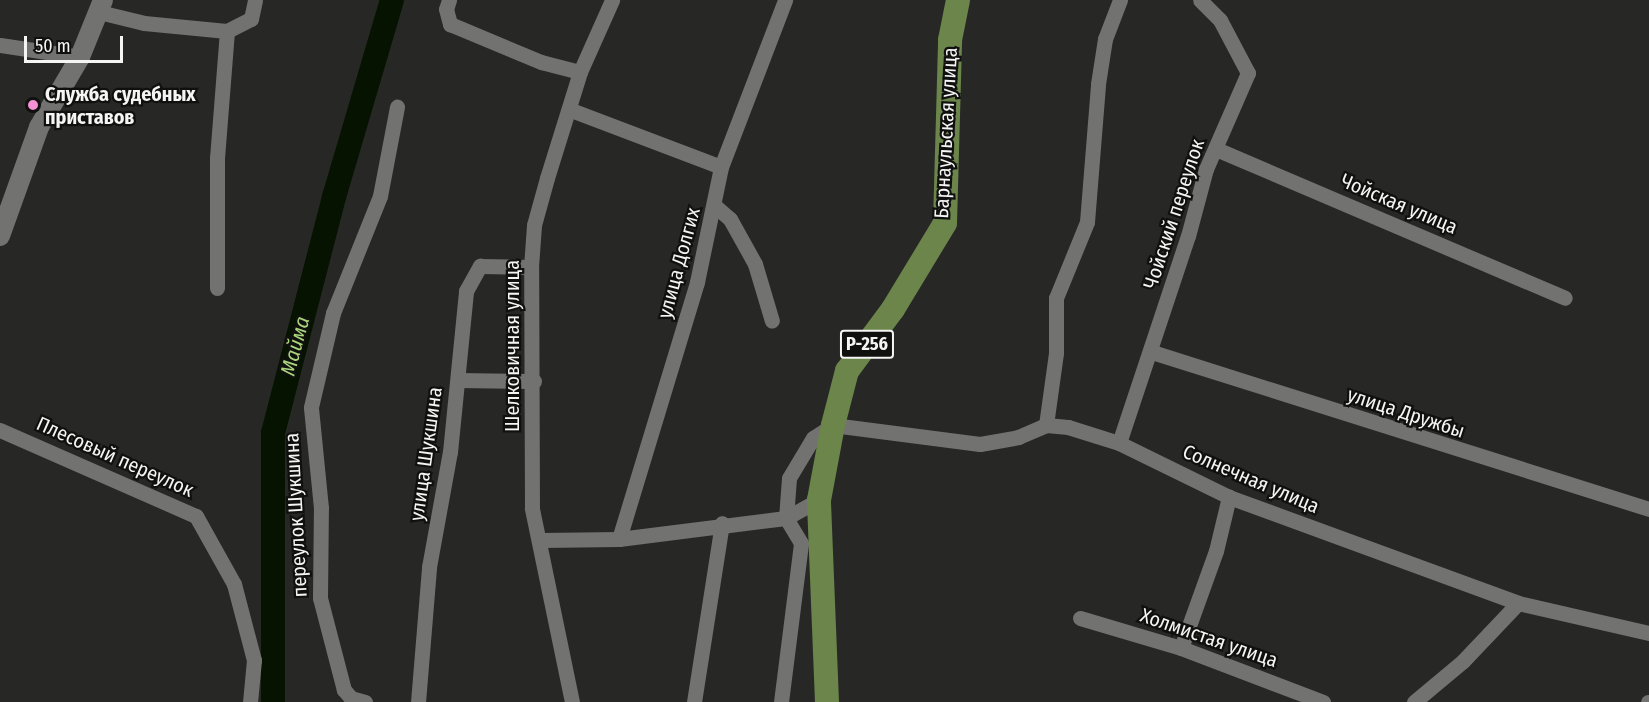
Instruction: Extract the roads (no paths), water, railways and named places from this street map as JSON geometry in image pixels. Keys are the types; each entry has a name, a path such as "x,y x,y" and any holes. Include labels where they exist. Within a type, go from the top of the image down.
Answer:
{"main road":[{"name":"Барнаульская улица","path":"827,702 819,500 833,425 847,371 893,309 945,223 950,40 958,0"}],"street":[{"path":"0,236 39,127 80,57 101,6 144,23 226,31 251,19 255,0"},
{"path":"449,0 446,9 450,24 541,62 580,72"},
{"name":"Шелковичная улица","path":"572,702 541,540 532,508 534,381 531,267 534,225 571,110 580,72 612,0"},
{"name":"улица Долгих","path":"619,539 694,292 715,206 721,167 785,0"},
{"path":"1046,426 1056,353 1056,297 1086,222 1105,39 1120,0"},
{"name":"Чойский переулок","path":"1119,443 1152,352 1206,168 1248,73 1220,20 1200,0"},
{"path":"217,288 217,158 226,31"},
{"path":"0,45 80,57"},
{"name":"переулок Шукшина","path":"365,702 351,698 344,690 320,598 321,508 311,407 333,313 380,196 397,107"},
{"path":"571,110 721,167"},
{"name":"Чойская улица","path":"1216,149 1565,298"},
{"path":"715,206 730,219 755,264 772,321"},
{"name":"улица Шукшина","path":"418,702 429,567 458,380 466,291 480,266 531,267"},
{"name":"улица Дружбы","path":"1152,352 1649,509"},
{"path":"458,380 534,381"},
{"path":"781,702 801,543 786,518 789,478 813,438 833,425"},
{"name":"Солнечная улица","path":"833,425 980,444 1018,438 1046,426 1068,427 1119,443 1229,497 1518,603 1649,633"},
{"name":"Плесовый переулок","path":"0,430 196,516 234,584 254,660 250,702"},
{"path":"1181,648 1216,551 1229,497"},
{"path":"541,540 619,539 722,523 786,518 819,500"},
{"path":"694,702 722,523"},
{"path":"1414,702 1463,661 1518,603"},
{"name":"Холмистая улица","path":"1080,618 1181,648 1323,702"}],"waterway":[{"name":"Майма","path":"273,702 273,433 334,197 392,0"}],"place":[{"name":"Служба судебных приставов","path":"33,105"}]}
